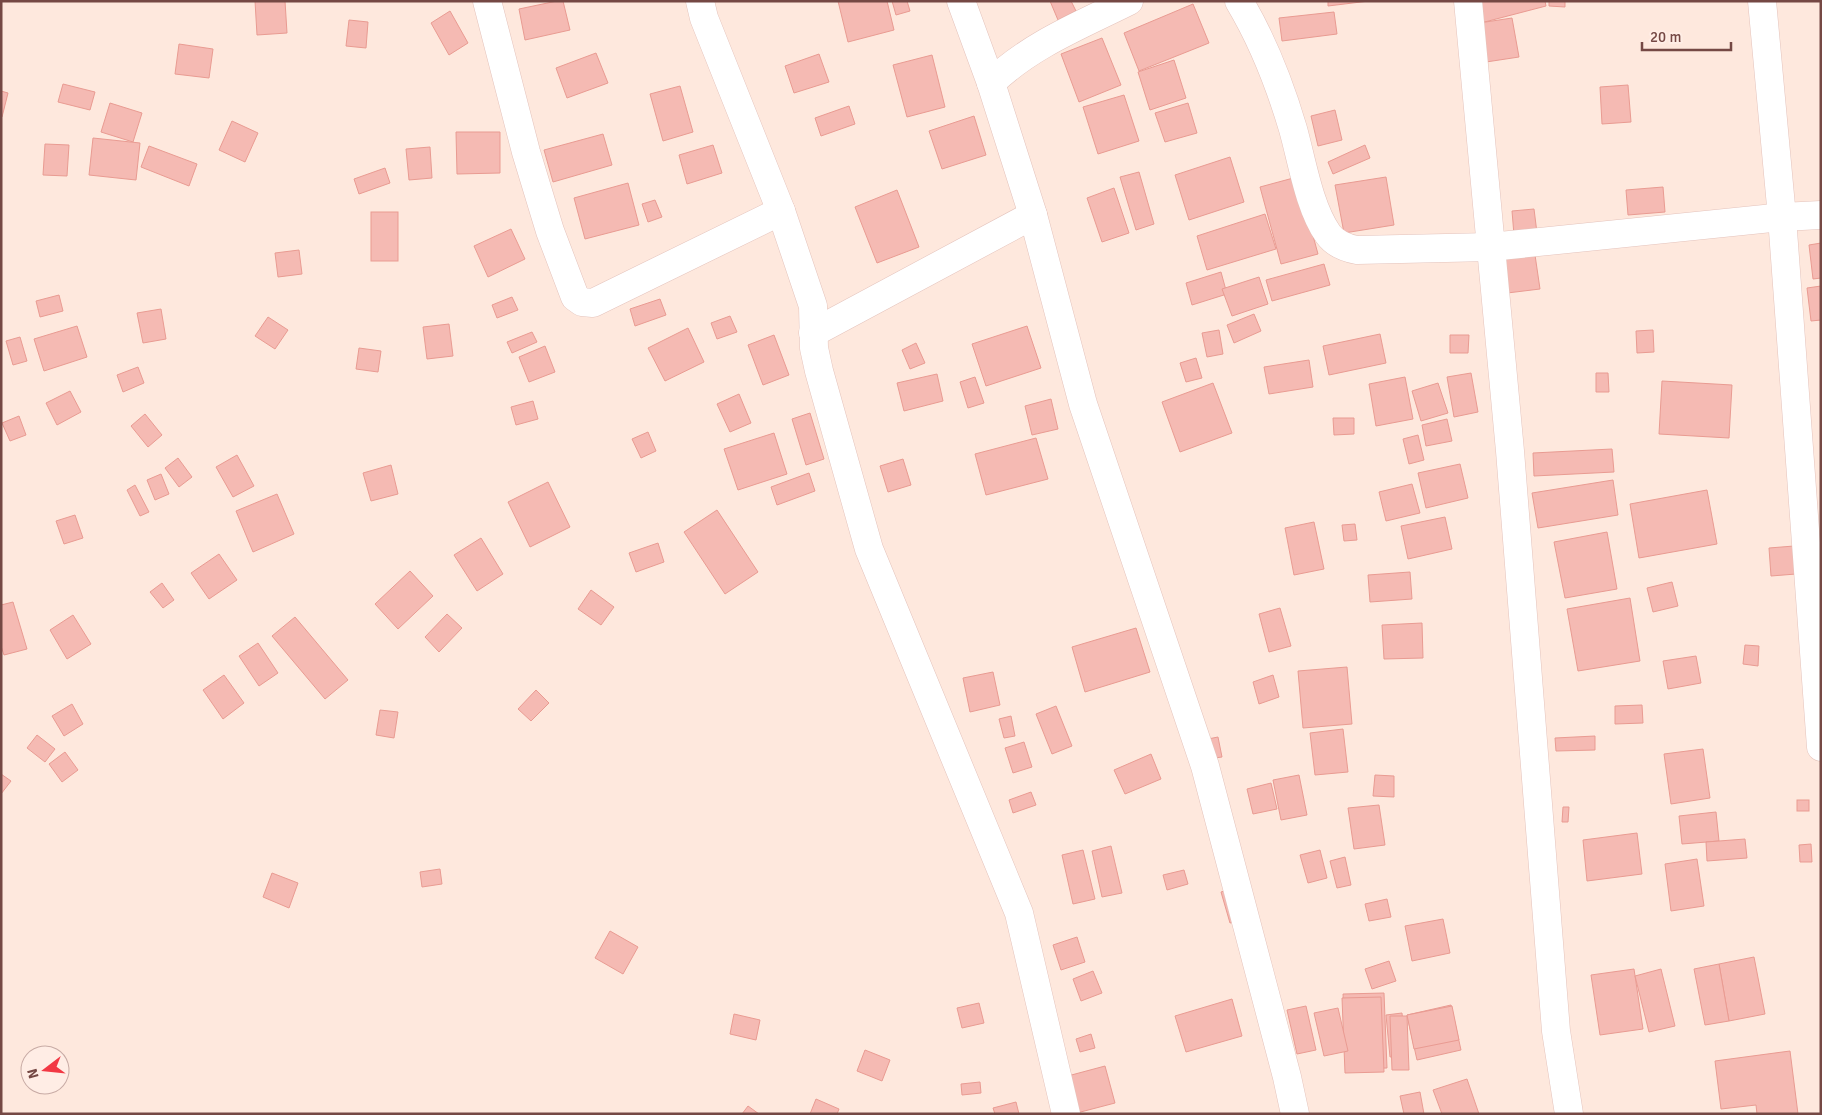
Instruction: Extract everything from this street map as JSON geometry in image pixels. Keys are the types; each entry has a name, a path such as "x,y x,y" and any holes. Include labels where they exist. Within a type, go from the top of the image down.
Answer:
{"street":[{"path":"487,1 526,152 550,231 575,297 582,302 593,303 781,211"},
{"path":"700,1 704,18 781,211 813,306 815,320 813,333 819,371 869,550 1019,912 1066,1114"},
{"path":"961,1 991,83 1032,215 1083,404 1205,766 1287,1077 1295,1114"},
{"path":"991,83 1011,63 1036,47 1129,1"},
{"path":"1239,1 1268,58 1289,116 1319,216 1329,235 1343,247 1357,250 1490,248 1782,217 1821,215"},
{"path":"1468,1 1510,452 1556,1031 1569,1114"},
{"path":"1762,1 1782,217 1821,747"},
{"path":"813,333 1032,215"}],"building":[{"path":"255,1 285,1 287,33 257,35"},
{"path":"563,1 570,30 525,40 519,9"},
{"path":"838,1 887,1 894,30 848,42"},
{"path":"892,1 907,1 910,11 896,15"},
{"path":"1050,1 1071,1 1076,11 1058,20"},
{"path":"1328,1 1369,1 1328,6"},
{"path":"1471,1 1545,1 1546,6 1477,24"},
{"path":"1549,1 1565,1 1565,7 1549,6"},
{"path":"1193,4 1209,43 1139,71 1124,33"},
{"path":"450,11 468,43 449,55 431,23"},
{"path":"1334,12 1337,34 1282,41 1279,18"},
{"path":"1512,18 1519,57 1486,62 1479,23"},
{"path":"349,20 368,22 366,48 346,46"},
{"path":"1102,38 1121,85 1079,102 1061,54"},
{"path":"179,44 213,49 209,78 175,74"},
{"path":"596,53 608,83 567,98 556,68"},
{"path":"819,54 829,82 794,93 785,66"},
{"path":"932,55 945,107 907,117 893,65"},
{"path":"1174,60 1186,98 1150,110 1138,72"},
{"path":"63,84 95,92 90,110 58,102"},
{"path":"1628,85 1631,122 1602,124 1600,87"},
{"path":"680,86 693,132 663,141 650,94"},
{"path":"1,91 8,93 2,117 1,117"},
{"path":"1124,95 1139,141 1098,154 1083,107"},
{"path":"110,103 142,113 133,142 101,132"},
{"path":"1188,103 1197,133 1165,142 1155,113"},
{"path":"849,106 855,124 821,136 815,118"},
{"path":"1335,110 1342,140 1318,146 1311,116"},
{"path":"974,116 986,155 942,169 929,131"},
{"path":"232,121 258,133 245,162 219,150"},
{"path":"456,132 500,132 500,173 457,174"},
{"path":"603,134 612,165 553,182 544,150"},
{"path":"93,138 140,143 136,180 89,175"},
{"path":"45,144 69,145 67,176 43,175"},
{"path":"713,145 722,173 687,184 679,155"},
{"path":"1365,145 1370,158 1333,174 1328,162"},
{"path":"149,146 197,164 189,186 141,167"},
{"path":"430,147 432,178 409,180 406,149"},
{"path":"1230,157 1244,202 1189,220 1175,175"},
{"path":"385,168 390,183 359,194 354,179"},
{"path":"1139,172 1154,224 1136,230 1120,177"},
{"path":"1297,177 1318,254 1281,264 1260,187"},
{"path":"1386,177 1394,225 1344,233 1335,185"},
{"path":"628,183 639,225 585,239 574,198"},
{"path":"1663,187 1665,212 1628,215 1626,190"},
{"path":"1114,188 1129,233 1102,242 1087,198"},
{"path":"897,190 919,247 877,263 855,207"},
{"path":"655,200 662,217 648,222 642,204"},
{"path":"1534,209 1537,233 1514,235 1512,211"},
{"path":"371,212 398,212 398,261 371,261"},
{"path":"1265,214 1276,249 1207,270 1197,236"},
{"path":"511,229 525,259 488,277 474,246"},
{"path":"1821,243 1821,278 1813,279 1809,245"},
{"path":"299,250 302,274 278,277 275,253"},
{"path":"1535,255 1540,289 1491,295 1487,261"},
{"path":"1324,264 1330,285 1272,301 1266,280"},
{"path":"1221,272 1227,294 1192,305 1186,283"},
{"path":"1259,277 1268,304 1232,316 1222,289"},
{"path":"1821,286 1821,320 1811,321 1807,288"},
{"path":"59,295 63,311 40,317 36,301"},
{"path":"512,297 518,310 497,318 492,305"},
{"path":"660,299 666,315 635,326 630,309"},
{"path":"161,309 166,339 143,343 137,313"},
{"path":"1254,314 1261,331 1234,343 1227,325"},
{"path":"730,316 737,332 717,339 711,323"},
{"path":"268,317 288,330 275,349 255,336"},
{"path":"449,324 453,356 427,359 423,327"},
{"path":"77,326 87,357 44,371 34,339"},
{"path":"1027,326 1041,368 986,386 972,344"},
{"path":"688,328 704,362 665,381 648,348"},
{"path":"1219,330 1223,354 1207,357 1202,333"},
{"path":"1653,330 1654,352 1637,353 1636,331"},
{"path":"532,332 537,342 512,353 507,342"},
{"path":"1380,334 1386,363 1329,375 1323,346"},
{"path":"774,335 789,375 763,385 748,345"},
{"path":"1450,335 1469,335 1468,353 1450,353"},
{"path":"20,337 27,361 13,365 6,341"},
{"path":"916,343 925,363 910,369 902,350"},
{"path":"545,346 555,372 529,382 519,357"},
{"path":"359,348 381,351 378,372 356,369"},
{"path":"1196,358 1202,378 1186,382 1180,363"},
{"path":"1309,360 1313,387 1269,394 1264,367"},
{"path":"138,367 144,383 123,392 117,375"},
{"path":"1471,373 1478,412 1454,417 1447,377"},
{"path":"1596,373 1608,373 1609,392 1596,392"},
{"path":"937,374 943,401 904,411 897,383"},
{"path":"975,377 984,403 968,408 960,382"},
{"path":"1405,377 1413,419 1376,426 1369,384"},
{"path":"1662,381 1732,385 1729,438 1659,434"},
{"path":"1213,383 1232,433 1180,452 1162,402"},
{"path":"1438,383 1448,413 1421,421 1412,391"},
{"path":"70,391 81,412 57,425 46,403"},
{"path":"739,394 751,423 730,432 717,404"},
{"path":"1051,399 1058,429 1032,435 1025,406"},
{"path":"533,401 538,419 516,425 511,407"},
{"path":"810,413 824,459 806,465 792,419"},
{"path":"145,414 162,435 148,447 131,426"},
{"path":"19,416 26,435 10,441 2,423"},
{"path":"1333,418 1354,418 1354,434 1334,435"},
{"path":"1447,419 1452,441 1426,446 1422,425"},
{"path":"648,432 656,451 641,458 632,439"},
{"path":"774,433 787,474 738,490 724,449"},
{"path":"1418,435 1424,460 1409,464 1403,439"},
{"path":"1036,438 1048,479 986,495 975,454"},
{"path":"1612,449 1614,472 1534,476 1533,453"},
{"path":"237,455 254,486 233,497 216,467"},
{"path":"178,458 192,477 179,487 165,468"},
{"path":"903,459 911,485 888,492 880,466"},
{"path":"1460,464 1468,498 1426,508 1418,473"},
{"path":"391,465 398,494 371,501 363,473"},
{"path":"809,473 815,491 777,505 771,487"},
{"path":"161,474 169,494 155,500 147,480"},
{"path":"1613,480 1618,515 1538,528 1532,493"},
{"path":"548,482 570,527 530,547 508,502"},
{"path":"1412,484 1420,513 1386,521 1379,492"},
{"path":"135,485 149,512 140,516 127,490"},
{"path":"1707,490 1717,544 1639,558 1630,504"},
{"path":"277,494 294,534 253,552 236,511"},
{"path":"717,510 758,572 725,594 684,532"},
{"path":"75,515 83,538 64,544 56,521"},
{"path":"1445,517 1452,549 1408,559 1401,526"},
{"path":"1314,522 1324,569 1294,575 1285,528"},
{"path":"1355,524 1357,540 1344,541 1342,525"},
{"path":"1607,532 1617,589 1565,598 1554,542"},
{"path":"481,538 503,574 477,591 454,555"},
{"path":"658,543 664,562 636,572 629,553"},
{"path":"1794,546 1796,574 1771,576 1769,548"},
{"path":"219,554 237,580 209,599 191,573"},
{"path":"410,571 433,596 398,629 375,604"},
{"path":"1410,572 1412,599 1370,602 1368,575"},
{"path":"1672,582 1678,606 1653,612 1647,588"},
{"path":"162,583 174,600 163,608 150,592"},
{"path":"591,590 614,607 601,625 578,609"},
{"path":"1630,598 1640,661 1578,671 1567,609"},
{"path":"13,602 27,649 4,655 1,646 1,605"},
{"path":"1280,608 1291,646 1269,652 1259,614"},
{"path":"447,614 462,628 439,652 425,637"},
{"path":"73,615 91,644 67,659 50,630"},
{"path":"295,617 348,680 325,699 272,636"},
{"path":"1422,623 1423,658 1384,659 1382,625"},
{"path":"1136,628 1150,672 1085,692 1072,647"},
{"path":"258,643 278,673 259,686 239,656"},
{"path":"1745,645 1759,646 1758,666 1743,664"},
{"path":"1696,656 1701,683 1668,689 1663,661"},
{"path":"1347,667 1352,724 1303,728 1298,671"},
{"path":"993,672 1000,705 970,712 963,678"},
{"path":"224,675 244,703 223,719 203,690"},
{"path":"1273,675 1279,697 1259,704 1253,682"},
{"path":"536,690 549,703 531,721 518,709"},
{"path":"72,704 83,724 64,736 52,716"},
{"path":"1642,705 1643,723 1615,724 1615,706"},
{"path":"1056,706 1072,746 1052,754 1036,714"},
{"path":"380,710 398,712 394,738 376,735"},
{"path":"1011,716 1015,736 1004,738 999,719"},
{"path":"1343,729 1348,772 1315,775 1310,733"},
{"path":"37,735 55,749 45,762 27,748"},
{"path":"1595,736 1595,750 1556,751 1555,738"},
{"path":"1218,737 1222,757 1207,759 1203,740"},
{"path":"1024,742 1032,767 1013,773 1005,748"},
{"path":"1703,749 1710,798 1671,804 1664,754"},
{"path":"65,752 78,770 62,782 49,764"},
{"path":"1151,754 1161,779 1125,794 1114,770"},
{"path":"1,774 11,781 1,794"},
{"path":"1299,775 1307,815 1281,820 1273,780"},
{"path":"1375,775 1394,776 1394,797 1373,796"},
{"path":"1271,783 1277,809 1253,814 1247,789"},
{"path":"1031,792 1036,805 1013,813 1009,800"},
{"path":"1797,800 1809,800 1809,811 1797,811"},
{"path":"1379,805 1385,845 1354,849 1348,808"},
{"path":"1563,807 1569,807 1568,822 1562,822"},
{"path":"1716,812 1719,841 1682,844 1679,816"},
{"path":"1637,833 1642,874 1587,881 1583,840"},
{"path":"1745,839 1747,858 1707,861 1706,842"},
{"path":"1811,844 1812,862 1800,862 1799,845"},
{"path":"1111,846 1122,893 1102,897 1092,851"},
{"path":"1083,850 1095,899 1073,904 1062,855"},
{"path":"1320,850 1327,878 1308,883 1300,855"},
{"path":"1345,857 1351,885 1337,888 1330,861"},
{"path":"1697,859 1704,906 1671,911 1665,864"},
{"path":"440,869 442,884 422,887 420,872"},
{"path":"1184,870 1188,884 1167,890 1163,875"},
{"path":"272,873 298,883 289,908 263,897"},
{"path":"1234,888 1243,920 1230,923 1221,892"},
{"path":"1387,899 1391,917 1369,921 1365,904"},
{"path":"1443,919 1450,953 1412,961 1405,926"},
{"path":"610,931 638,947 623,974 595,958"},
{"path":"1077,937 1085,962 1061,970 1053,945"},
{"path":"1754,957 1765,1014 1729,1021 1719,964"},
{"path":"1389,961 1396,981 1372,989 1365,969"},
{"path":"1719,964 1729,1021 1705,1025 1694,969"},
{"path":"1634,969 1643,1029 1600,1035 1591,975"},
{"path":"1661,969 1675,1026 1649,1032 1635,976"},
{"path":"1093,971 1102,993 1081,1001 1073,979"},
{"path":"1384,993 1387,1068 1347,1069 1343,994"},
{"path":"1381,997 1384,1072 1345,1073 1342,998"},
{"path":"1232,999 1242,1036 1186,1052 1175,1016"},
{"path":"979,1003 984,1023 962,1028 957,1008"},
{"path":"1451,1005 1461,1050 1417,1060 1407,1015"},
{"path":"1306,1006 1316,1050 1297,1054 1287,1010"},
{"path":"1452,1006 1459,1040 1414,1049 1407,1015"},
{"path":"1338,1008 1348,1051 1324,1056 1314,1013"},
{"path":"1402,1013 1406,1055 1390,1057 1386,1015"},
{"path":"734,1014 760,1020 756,1040 730,1034"},
{"path":"1390,1016 1407,1016 1409,1070 1392,1070"},
{"path":"1091,1034 1095,1048 1080,1052 1076,1039"},
{"path":"865,1050 890,1060 882,1081 857,1071"},
{"path":"1790,1051 1798,1114 1757,1114 1756,1105 1721,1109 1715,1061"},
{"path":"1105,1066 1115,1103 1073,1114 1064,1077"},
{"path":"1467,1079 1479,1114 1442,1114 1433,1090"},
{"path":"980,1082 981,1093 962,1095 961,1084"},
{"path":"1420,1092 1424,1114 1404,1114 1400,1096"},
{"path":"816,1099 839,1109 837,1114 810,1114"},
{"path":"1016,1102 1019,1114 995,1114 993,1108"},
{"path":"748,1106 759,1114 742,1114"}]}
